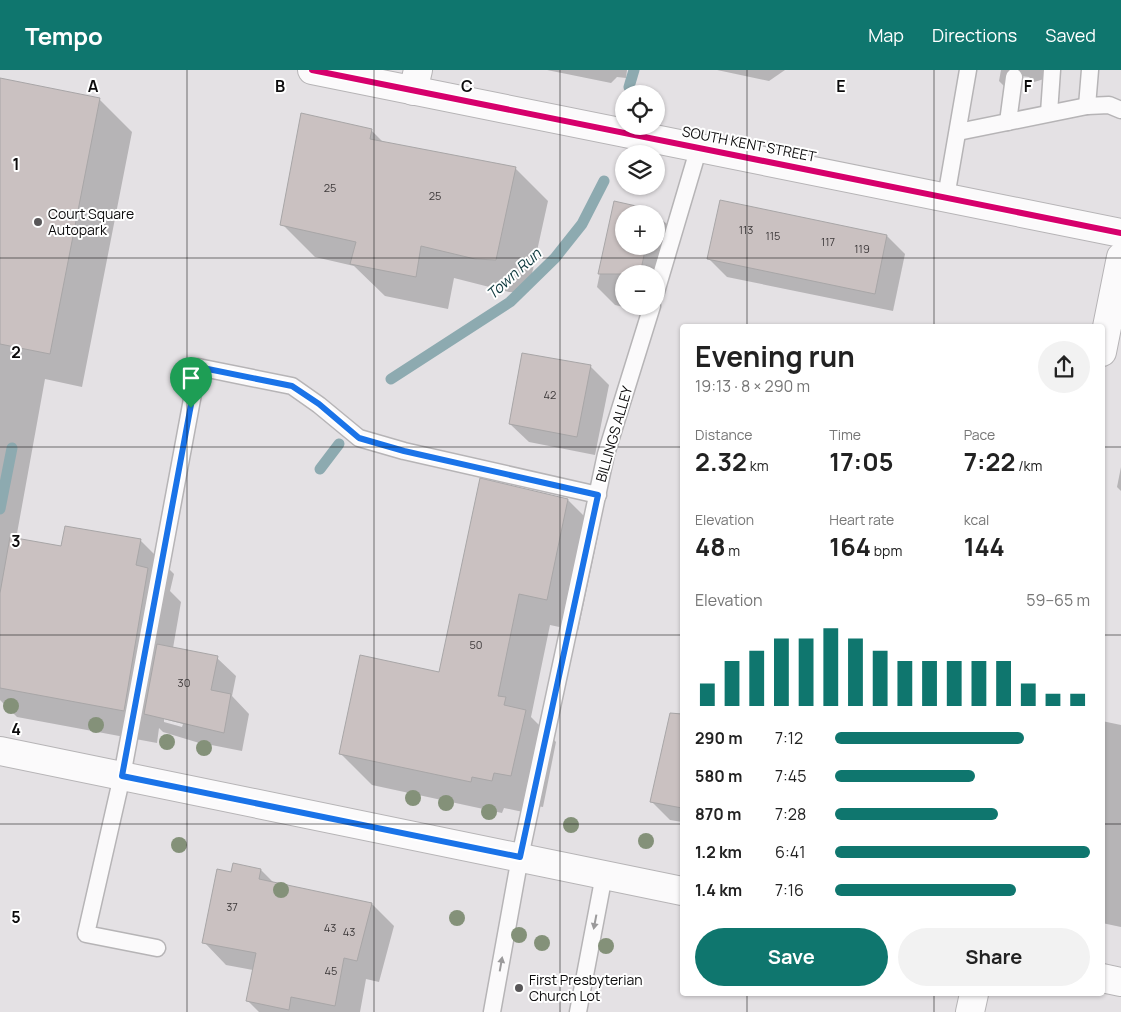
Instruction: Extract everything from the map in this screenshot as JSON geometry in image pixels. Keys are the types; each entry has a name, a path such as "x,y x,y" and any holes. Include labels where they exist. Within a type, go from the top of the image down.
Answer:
{"main road":[{"name":"SOUTH KENT STREET","path":"312,70 415,80 700,147 1121,232"},
{"path":"1105,337 1121,257"},
{"path":"0,751 680,891"},
{"path":"1105,979 1121,982"},
{"path":"970,1012 974,996"}],"lane":[{"path":"946,197 968,70"},
{"path":"1049,113 1052,70"},
{"path":"1087,106 1090,70"},
{"path":"1008,122 1014,77"},
{"path":"958,132 1087,106 1109,105 1121,110"},
{"path":"664,265 700,147"},
{"name":"BILLINGS ALLEY","path":"492,1012 520,857 606,454 649,315"},
{"path":"157,948 86,934 122,776 198,367 292,386 319,404 359,438 404,451 598,495"},
{"path":"578,1012 604,874"}],"building":[{"name":"Court Square Autopark","path":"0,78 100,98 50,354 0,344"},
{"path":"301,113 372,129 370,139 516,167 496,260 475,259 421,246 416,277 350,264 356,242 280,225"},
{"path":"720,200 887,235 875,294 707,259"},
{"path":"614,201 632,205 615,205 615,255 644,255 642,265 615,265 615,274 598,274"},
{"path":"522,353 591,365 577,437 509,424"},
{"path":"480,478 568,499 547,600 519,594 498,696 506,697 504,705 526,710 511,776 494,773 492,781 472,777 471,782 339,754 360,655 439,672"},
{"path":"65,526 141,539 136,565 148,568 124,711 0,688 0,593 10,537 61,546"},
{"path":"157,644 218,656 211,690 231,694 224,733 144,714"},
{"path":"670,713 680,714 680,808 650,802"},
{"path":"233,863 261,869 259,879 372,903 357,961 344,958 335,1006 291,997 289,1010 246,1001 256,953 202,943 217,869 231,872"}],"waterway":[{"name":"Town Run","path":"630,85 634,70"},
{"name":"Town Run","path":"391,379 510,302 555,258 582,224 604,181"},
{"name":"Town Run","path":"320,469 339,444"},
{"name":"Town Run","path":"0,509 12,448"}],"cycle path":[{"path":"312,70 1121,233"}],"place":[{"name":"Court Square Autopark","path":"38,222"},
{"name":"First Presbyterian Church Lot","path":"519,988"}],"route":[{"path":"198,367 292,386 319,404 359,438 404,451 598,495 520,857 122,776 191,408 198,367"}]}
